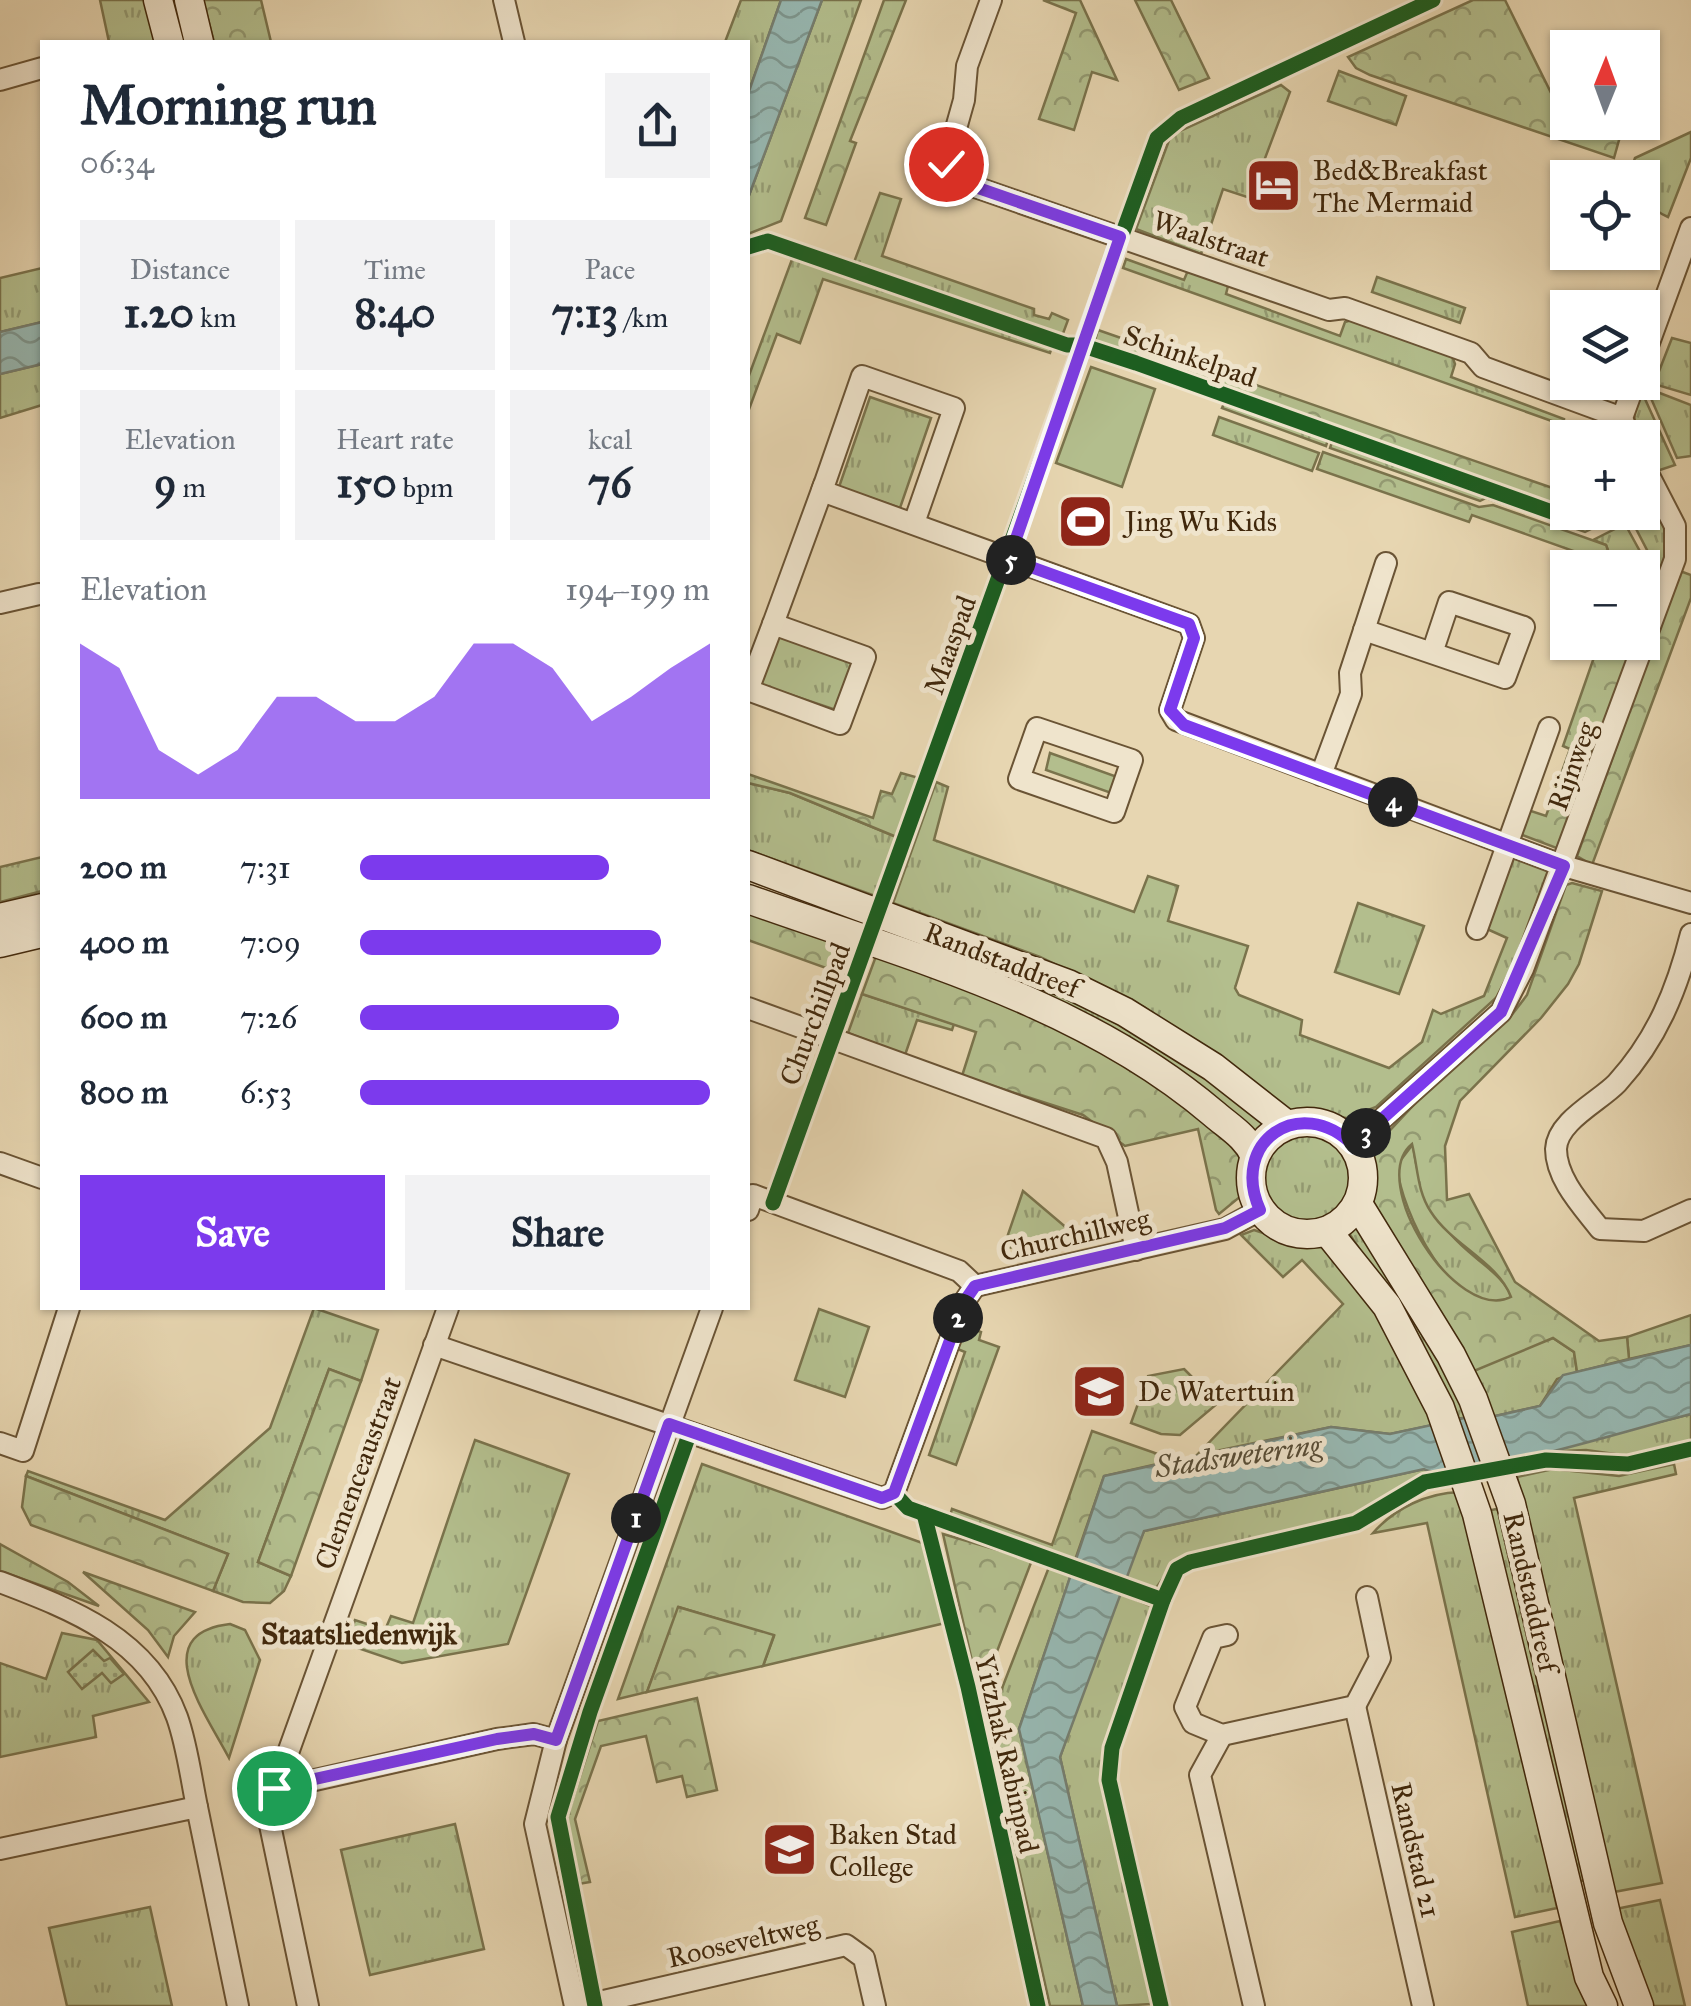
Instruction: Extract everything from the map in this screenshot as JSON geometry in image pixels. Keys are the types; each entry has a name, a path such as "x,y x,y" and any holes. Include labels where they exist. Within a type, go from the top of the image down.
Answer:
{"main road":[{"path":"158,0 168,40"},
{"path":"189,0 199,40"},
{"name":"Randstaddreef","path":"750,866 1068,984 1125,1012 1214,1068 1287,1126"},
{"name":"Randstaddreef","path":"750,900 988,984 1095,1032 1185,1088 1248,1142 1255,1156"},
{"path":"0,918 40,908"},
{"path":"0,943 40,933"},
{"path":"1323,1124 1353,1145 1364,1174 1358,1204 1327,1232 1290,1232 1260,1210 1250,1174 1255,1156 1263,1143 1287,1126 1323,1124"},
{"name":"Randstaddreef","path":"1358,1204 1429,1315 1473,1400 1511,1504 1608,1923 1639,2006"},
{"name":"Randstaddreef","path":"1327,1232 1387,1306 1440,1408 1477,1514 1589,1977 1603,2006"}],"street":[{"path":"504,0 514,40"},
{"name":"Waalstraat","path":"991,0 966,66 964,100 946,164 955,180 1329,310 1345,308 1471,353 1483,367 1607,420"},
{"path":"0,80 40,69"},
{"path":"1660,313 1691,228"},
{"path":"914,523 954,408 862,376 822,491 1189,624 1194,638 1170,710 1176,720 1564,866 1691,903"},
{"path":"750,685 824,485"},
{"name":"Rijnweg","path":"1353,1145 1501,1012 1564,866 1675,559 1675,526 1660,497"},
{"path":"1321,774 1351,694 1350,673 1386,563"},
{"path":"0,603 40,598"},
{"path":"1364,630 1505,678 1524,627 1449,602 1432,653"},
{"path":"750,691 840,724 865,657 773,624"},
{"path":"1037,728 1132,760 1114,812 1019,779 1037,728"},
{"path":"1477,929 1549,728"},
{"path":"1691,934 1677,990 1660,1023 1627,1072 1563,1129 1556,1148 1569,1189 1600,1228 1644,1231 1691,1210"},
{"path":"750,1009 1106,1138 1117,1162 1136,1250"},
{"path":"0,1163 40,1177"},
{"name":"Churchillweg","path":"750,1199 959,1271 975,1286 1225,1228 1260,1210"},
{"path":"434,1345 882,1498 894,1493 964,1302 975,1286"},
{"path":"0,1443 23,1451 68,1310"},
{"name":"Clemenceaustraat","path":"308,2006 270,1825 274,1788 447,1310"},
{"path":"579,2006 535,1824 556,1740 711,1310"},
{"path":"0,1582 106,1627 154,1676 177,1716 238,2006"},
{"path":"1226,1635 1214,1638 1186,1707 1193,1722 1222,1735 1355,1706 1380,1658 1367,1597"},
{"name":"Randstad 21","path":"1355,1706 1422,2006"},
{"path":"274,1788 497,1739 534,1734 556,1740"},
{"path":"1222,1735 1200,1775 1254,2006"},
{"path":"0,1850 197,1807"},
{"name":"Rooseveltweg","path":"579,2006 846,1945 864,1958 875,2006"}],"green space":[{"path":"100,0 150,0 160,40 109,40"},
{"path":"203,0 261,0 271,40 213,40"},
{"path":"741,0 781,0 750,88 750,40 726,40"},
{"path":"822,0 861,0 781,221 750,233 750,193"},
{"path":"884,0 906,0 850,141 856,143 826,225 805,218"},
{"path":"1043,0 1080,0 1117,80 1092,72 1074,130 1039,119 1076,13"},
{"path":"1135,0 1171,0 1209,78 1179,90"},
{"path":"1473,0 1505,0 1550,91 1550,136 1370,75 1356,68 1348,57"},
{"path":"1339,71 1406,96 1396,125 1328,101"},
{"path":"1281,85 1290,92 1250,198 1223,189 1201,254 1136,229 1171,135"},
{"path":"1691,132 1691,158 1668,217 1660,212 1660,160 1635,158"},
{"path":"1561,140 1619,140 1614,158"},
{"path":"880,193 901,199 882,256 1034,309 1034,315 1049,319 1052,313 1068,320 1061,339 853,265"},
{"path":"794,254 1053,343 1050,353 823,279 800,343 777,334 750,407 750,373"},
{"path":"1126,259 1184,280 1189,268 1229,282 1226,294 1340,336 1345,322 1355,319 1451,353 1455,364 1451,377 1564,420 1550,420 1123,268"},
{"path":"40,268 40,322 0,332 0,278"},
{"path":"1377,277 1465,308 1460,323 1372,292"},
{"path":"1098,330 1550,487 1550,506 1094,344"},
{"path":"1672,338 1691,343 1691,395 1660,386 1660,369"},
{"path":"40,364 40,406 0,418 0,374"},
{"path":"1091,367 1155,389 1122,487 1056,463"},
{"path":"1660,393 1691,405 1691,456 1677,458 1652,400 1660,400"},
{"path":"870,397 931,418 900,508 839,487"},
{"path":"1226,399 1329,436 1326,446 1222,408"},
{"path":"1638,400 1645,400 1655,420 1635,420"},
{"path":"1219,417 1319,453 1312,471 1213,435"},
{"path":"1660,432 1675,465 1660,470"},
{"path":"1333,439 1550,513 1550,520 1486,498 1480,501 1330,448"},
{"path":"1323,452 1479,507 1493,505 1550,525 1550,530 1564,530 1606,545 1608,550 1571,550 1472,515 1469,522 1317,469"},
{"path":"1660,514 1669,540 1661,577 1660,550 1647,550 1637,530 1660,530"},
{"path":"1613,530 1628,530 1639,550 1608,550 1606,545 1593,540"},
{"path":"1680,571 1691,575 1691,598 1592,865 1577,856 1648,660 1660,660 1660,626"},
{"path":"778,633 853,661 836,710 759,684"},
{"path":"1593,660 1632,660 1559,849 1517,833 1528,810 1546,816 1570,749 1563,746"},
{"path":"1050,753 1120,778 1114,794 1046,770"},
{"path":"901,773 919,778 899,838 790,793 750,783 750,775 873,818 881,791 892,794"},
{"path":"936,782 948,787 934,840 1134,912 1148,876 1178,886 1168,921 1248,946 1235,988 1239,995 1302,1020 1300,1035 1389,1068 1422,1042 1433,1010 1441,1014 1484,996 1507,938 1487,929 1512,853 1549,869 1509,986 1376,1107 1347,1118 1292,1112 1144,1007 1040,957 893,903"},
{"path":"750,783 790,793 899,838 878,897 750,851"},
{"path":"40,857 40,892 0,902 0,867"},
{"path":"1566,885 1602,891 1579,964 1541,1018 1460,1101 1445,1146 1447,1200 1469,1194 1515,1282 1599,1341 1627,1337 1629,1359 1577,1372 1574,1352 1553,1338 1474,1371 1368,1196 1371,1177 1367,1155 1439,1078 1511,1016 1527,995","holes":["1412,1144 1420,1188 1431,1212 1486,1263 1511,1297 1489,1300 1466,1290 1443,1270 1424,1244 1400,1187 1401,1162"]},
{"path":"1358,903 1424,926 1399,994 1335,972"},
{"path":"750,909 859,950 831,1029 812,1022 829,969 750,941"},
{"path":"885,925 1020,971 1150,1033 1267,1124 1256,1135 881,936"},
{"path":"876,956 1072,1029 1234,1138 1243,1160 1241,1196 1219,1214 1216,1210 1198,1129 1125,1146 1083,1115 962,1076 976,1032 862,994"},
{"path":"862,994 954,1024 952,1030 917,1020 905,1055 848,1033"},
{"path":"1309,1133 1327,1137 1342,1147 1352,1162 1356,1180 1352,1198 1342,1213 1327,1223 1309,1227 1291,1223 1276,1213 1266,1198 1262,1180 1266,1162 1276,1147 1291,1137"},
{"path":"1413,1144 1425,1193 1439,1220 1501,1280 1512,1297 1491,1301 1470,1295 1434,1258 1419,1234 1400,1185 1397,1165"},
{"path":"1023,1191 1075,1235 1003,1249"},
{"path":"1357,1223 1400,1287 1469,1417 1456,1419 1436,1368 1347,1230"},
{"path":"1254,1230 1291,1242 1327,1243 1372,1299 1438,1424 1390,1434 1331,1427 1197,1455 1343,1304 1302,1260 1283,1277 1241,1235"},
{"path":"819,1309 869,1327 845,1397 795,1380"},
{"path":"313,1310 378,1330 361,1381 329,1369 258,1562 291,1576 284,1591 270,1603 243,1602 213,1591 228,1554 26,1476 28,1471 165,1520 270,1428"},
{"path":"1691,1315 1691,1345 1629,1359 1627,1337"},
{"path":"965,1318 976,1322 973,1329 981,1332 979,1340 999,1347 956,1465 929,1455 965,1352 955,1348"},
{"path":"1553,1338 1574,1352 1577,1372 1557,1379 1540,1406 1491,1417 1474,1371 1523,1347"},
{"path":"329,1369 361,1381 291,1576 258,1562"},
{"path":"1184,1369 1218,1403 1180,1435 1161,1434 1131,1423 1148,1376"},
{"path":"1691,1414 1691,1441 1629,1456 1586,1450 1540,1452"},
{"path":"1092,1431 1175,1460 1104,1476 1074,1563 950,1516 952,1509 1052,1545"},
{"path":"475,1440 569,1474 508,1644 402,1663 346,1644 355,1620 385,1630 391,1616 413,1623"},
{"path":"702,1464 928,1545 945,1623 763,1666 774,1636 679,1607 647,1692 618,1699"},
{"path":"1674,1464 1676,1474 1574,1498 1662,1883 1614,1892 1517,1477 1553,1469 1619,1476"},
{"path":"1424,1469 1433,1473 1344,1523 1189,1558 1170,1568 1154,1591 1123,1580 1144,1531"},
{"path":"26,1476 228,1554 213,1591 31,1525 22,1507"},
{"path":"1460,1492 1515,1705 1557,1908 1515,1917 1427,1523 1373,1533 1412,1504"},
{"path":"1496,1509 1503,1514 1589,1880 1572,1882 1487,1511"},
{"path":"943,1534 1032,1560 980,1696"},
{"path":"0,1544 68,1582 99,1606 0,1571"},
{"path":"1049,1567 1071,1575 1019,1729 1083,2006 1050,2006 987,1727"},
{"path":"83,1572 195,1612 174,1636 168,1657 148,1630"},
{"path":"1118,1592 1153,1607 1102,1760 1151,2004 1117,2006 1060,1757"},
{"path":"678,1607 774,1635 763,1666 647,1692"},
{"path":"230,1624 245,1630 260,1660 229,1758 197,1699 187,1659 191,1643 205,1631"},
{"path":"62,1633 97,1640 149,1702 93,1716 96,1737 0,1757 0,1663 46,1679"},
{"path":"93,1650 104,1661 110,1658 124,1674 111,1683 102,1673 82,1689 68,1672"},
{"path":"697,1698 717,1790 687,1797 682,1776 657,1782 646,1736 601,1746 575,1819 590,1882 578,1884 567,1817 598,1721"},
{"path":"455,1824 484,1949 370,1975 341,1850"},
{"path":"1660,1900 1685,2006 1653,2006 1637,1975 1616,1909"},
{"path":"150,1907 172,2006 67,2006 49,1928"},
{"path":"1560,1921 1587,2006 1528,2006 1512,1932"}],"water":[{"path":"781,0 822,0 750,193 750,88"},
{"path":"40,322 40,364 0,374 0,332"},
{"name":"Stadswetering","path":"1691,1345 1691,1414 1510,1462 1443,1472 1424,1469 1144,1531 1060,1757 1117,2006 1083,2006 1019,1729 1104,1476 1331,1427 1390,1434 1469,1417 1491,1417 1540,1406 1563,1375"}],"cycle path":[{"name":"Maaspad","path":"773,1203 1157,138 1181,118 1433,0"},
{"name":"Schinkelpad","path":"750,246 768,241 1067,345 1081,345 1136,363 1550,511"},
{"path":"595,2006 558,1817 590,1712 690,1432 882,1498 894,1493 908,1508 1163,1600 1177,1569 1190,1562 1356,1523 1425,1482 1546,1460 1628,1464 1691,1449"},
{"name":"Yitzhak Rabinpad","path":"924,1514 968,1687 1038,2006"},
{"path":"1161,2006 1109,1780 1112,1748 1163,1600"}],"place":[{"name":"Bed&Breakfast The Mermaid","path":"1274,186"},
{"name":"Jing Wu Kids","path":"1086,521"},
{"name":"De Watertuin","path":"1099,1391"},
{"name":"Baken Stad College","path":"790,1850"}],"district":[{"name":"Staatsliedenwijk","path":"359,1634"}],"route":[{"path":"274,1788 497,1739 534,1734 556,1740 669,1424 882,1498 894,1493 964,1302 975,1286 1225,1228 1260,1210 1252,1193 1250,1174 1255,1156 1274,1132 1305,1122 1323,1124 1340,1132 1353,1145 1501,1012 1524,969 1564,866 1184,725 1170,710 1194,638 1189,624 1009,559 1120,237 955,180 946,164"}]}
